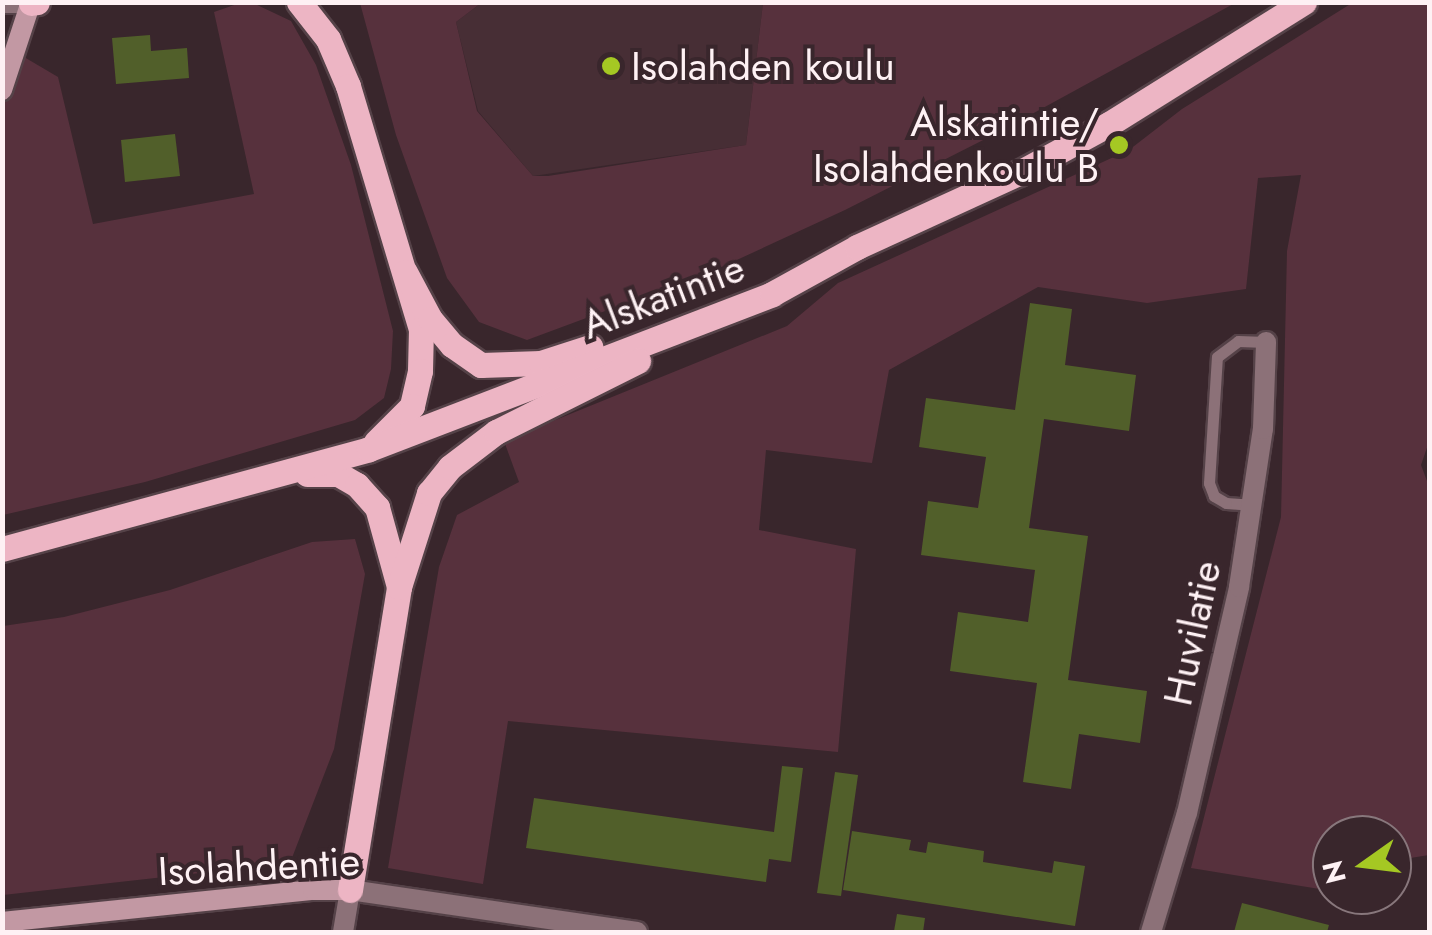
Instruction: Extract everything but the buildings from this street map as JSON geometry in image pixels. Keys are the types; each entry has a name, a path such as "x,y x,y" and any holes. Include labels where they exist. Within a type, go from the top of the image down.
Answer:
{"main road":[{"path":"299,2 328,39 348,86 421,330 420,371 412,406 368,449"},
{"name":"Alskatintie","path":"2,549 368,449 772,294 856,247 1019,173 1109,124 1304,2"},
{"path":"405,272 430,319 452,344 481,365 506,367 582,350 856,247"},
{"path":"350,890 399,587 429,492 450,467 496,432 772,294"},
{"path":"284,474 338,474 357,484 377,507 399,587"}],"street":[{"path":"2,4 33,3 2,90"},
{"name":"Huvilatie","path":"1151,932 1206,736 1254,505 1263,429 1266,342"},
{"name":"Isolahdentie","path":"2,922 313,890 350,890 638,932"},
{"path":"343,932 350,890"}],"lane":[{"path":"1254,505 1226,503 1214,496 1209,483 1217,357 1238,341 1266,342"}],"shaded area":[{"path":"253,3 291,21 316,65 351,165 393,331 391,369 384,398 355,420 145,482 3,515 2,44 58,77 93,224 254,194 214,12"},
{"path":"360,3 481,3 456,22 477,111 533,176 548,176 746,145 763,3 1235,3 999,132 845,210 713,271 527,340 479,322 447,278 396,135"},
{"name":"Isolahden koulu","path":"481,3 763,3 746,145 533,176 478,111 456,22"},
{"path":"1352,3 1429,3 1430,439 1421,465 1430,489 1429,855 1412,858 1412,815 1312,815 1312,888 1191,868 1281,517 1287,251 1301,175 1258,178 1246,289 1147,303 1038,287 889,370 872,463 766,450 759,530 856,549 838,752 508,721 483,884 388,868 439,567 457,515 519,482 504,441 787,326 838,283 1129,150 1182,109"},
{"path":"355,539 365,574 334,749 290,863 3,895 3,626 64,617 170,590 312,542"}],"place":[{"name":"Isolahden koulu","path":"611,66"},
{"name":"Alskatintie/ Isolahdenkoulu B","path":"1119,145"}]}
